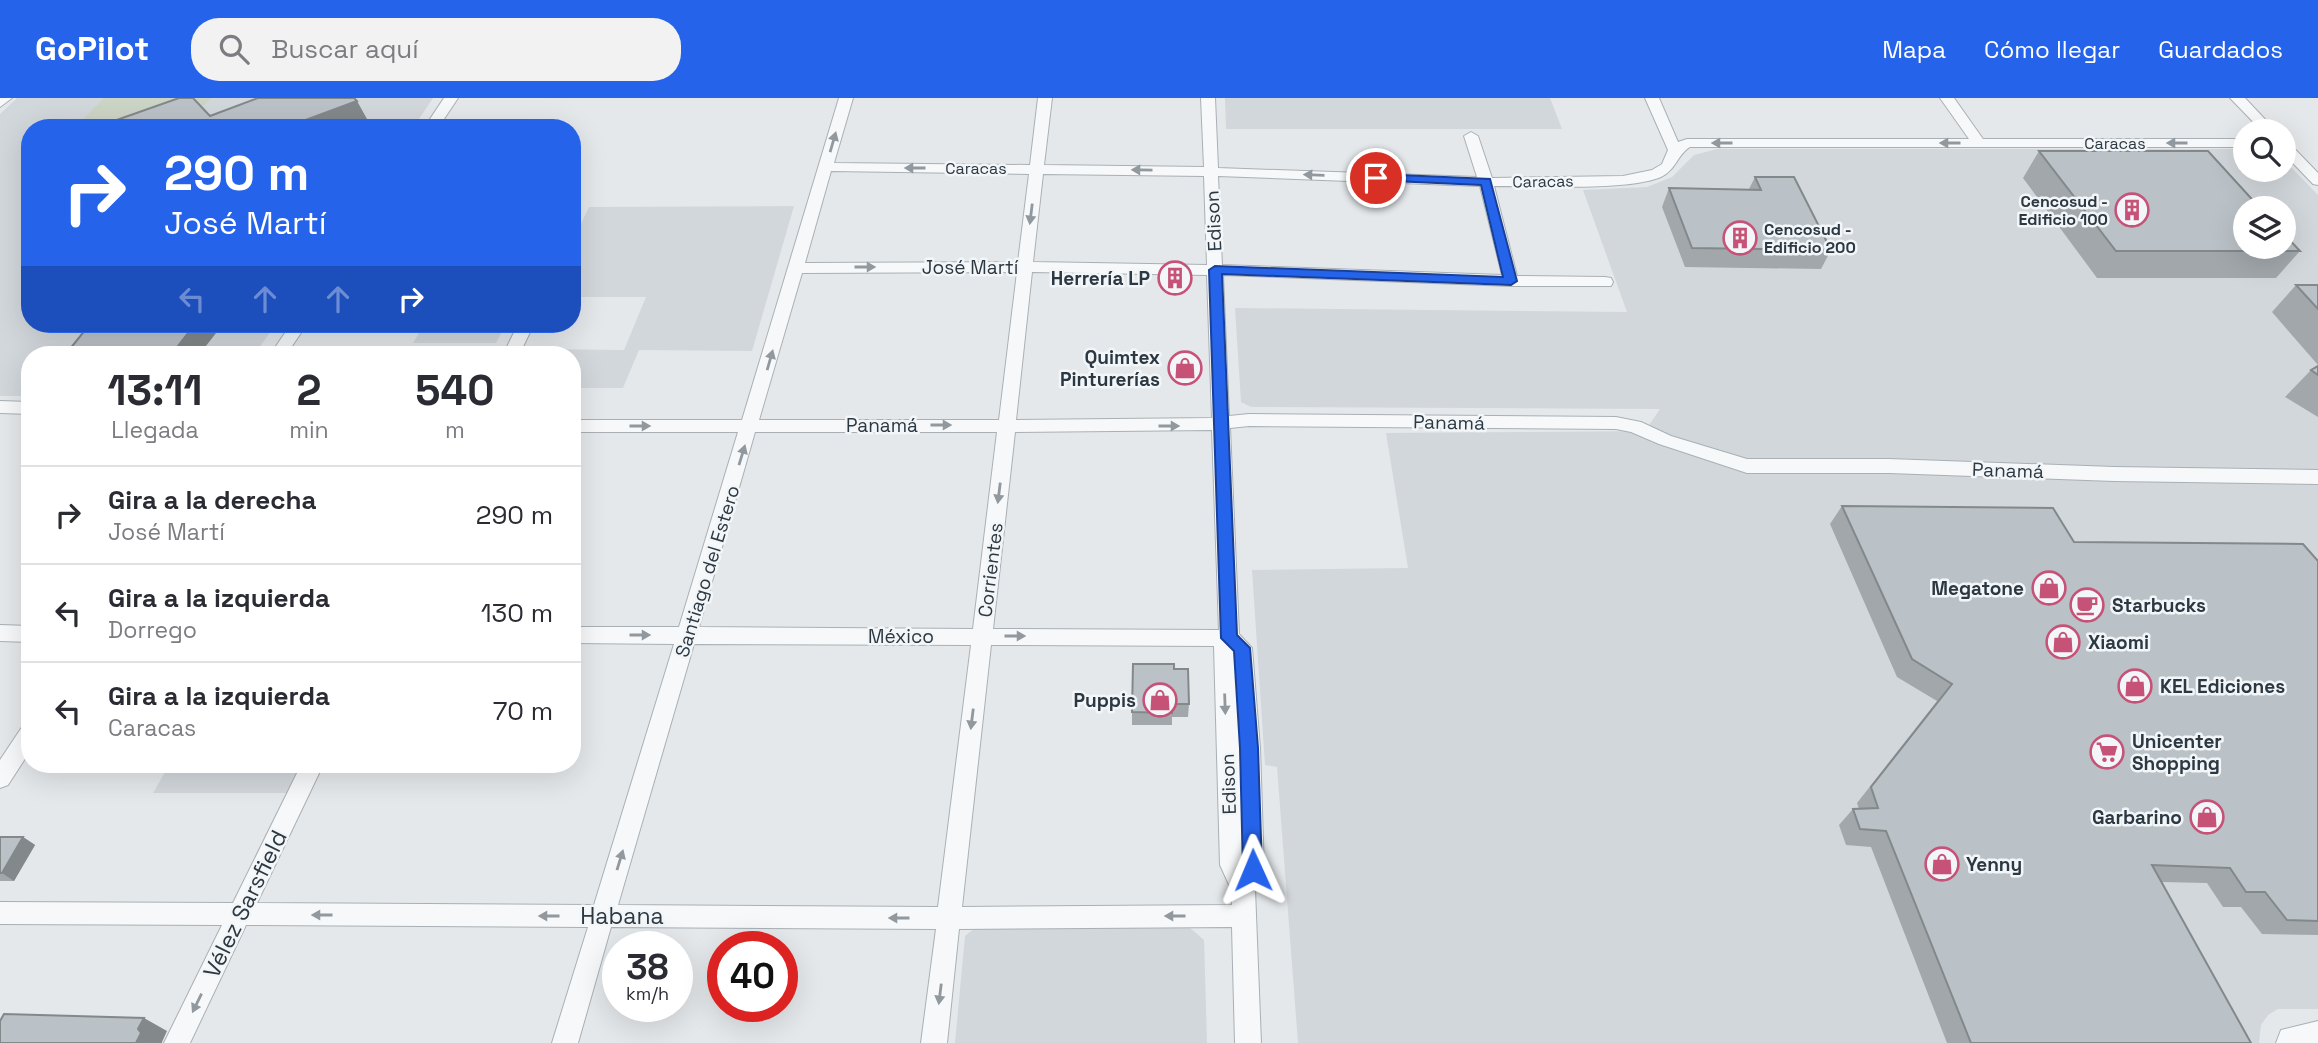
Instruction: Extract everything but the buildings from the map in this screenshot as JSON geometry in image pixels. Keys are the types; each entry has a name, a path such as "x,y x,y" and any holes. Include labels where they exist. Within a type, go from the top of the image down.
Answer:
{"street":[{"path":"0,103 5,98"},
{"path":"437,119 451,98"},
{"name":"Santiago del Estero","path":"565,1043 846,98"},
{"name":"Corrientes","path":"934,1043 1045,98"},
{"name":"Edison","path":"1208,98 1229,638 1242,648 1249,748 1253,870 1243,888 1248,1043"},
{"path":"1652,98 1675,150"},
{"path":"1947,98 1979,143"},
{"path":"2237,98 2257,119"},
{"path":"1471,136 1486,182 1511,281"},
{"name":"Caracas","path":"825,167 1037,168 1486,182 1647,178 1668,166 1675,150 1687,143 2233,144"},
{"path":"2296,158 2318,181"},
{"name":"José Martí","path":"796,268 1215,270 1605,282"},
{"path":"1,409 21,408"},
{"name":"Panamá","path":"581,426 1196,426 1249,420 1616,423 1635,426 1665,440 1747,466 1889,466 2114,474 2318,477"},
{"path":"0,633 21,634"},
{"name":"México","path":"581,635 1229,638"},
{"path":"0,778 21,746"},
{"name":"Vélez Sarsfield","path":"177,1043 308,773"},
{"name":"Habana","path":"0,913 949,918 1244,916"},
{"path":"2289,1043 2290,1039 2318,1033"}],"shaded area":[{"path":"17,98 433,98 419,119 21,119 21,333 270,333 260,346 21,346 21,396 0,396 0,114"},
{"path":"104,98 211,98 182,119 83,119"},
{"path":"1225,98 1550,98 1562,129 1226,129"},
{"path":"1717,149 2233,149 2233,182 2296,182 2296,172 2318,195 2318,1009 2278,1009 2268,1015 2261,1025 2259,1043 1298,1043 1277,767 1265,765 1252,570 1408,568 1386,433 1645,431 1660,409 1251,407 1241,402 1235,308 1627,312 1583,190 1647,187 1672,177 1694,155"},
{"path":"794,206 752,351 639,350 623,388 581,388 581,350 624,350 646,297 581,297 581,224 589,207"},
{"path":"419,333 501,333 496,343 413,343"},
{"path":"164,773 300,773 291,793 153,793"},
{"path":"977,926 1189,927 1204,940 1207,1043 955,1043 965,936"}],"place":[{"name":"Cencosud - Edificio 100","path":"2132,210"},
{"name":"Cencosud - Edificio 200","path":"1740,238"},
{"name":"Herrería LP","path":"1175,278"},
{"name":"Quimtex Pinturerías","path":"1185,368"},
{"name":"Megatone","path":"2049,588"},
{"name":"Starbucks","path":"2087,605"},
{"name":"Xiaomi","path":"2063,642"},
{"name":"KEL Ediciones","path":"2135,686"},
{"name":"Puppis","path":"1160,700"},
{"name":"Unicenter Shopping","path":"2107,752"},
{"name":"Garbarino","path":"2207,817"},
{"name":"Yenny","path":"1942,864"}],"route":[{"path":"1253,870 1242,648 1229,638 1215,270 1511,281 1486,182 1376,178"}]}
